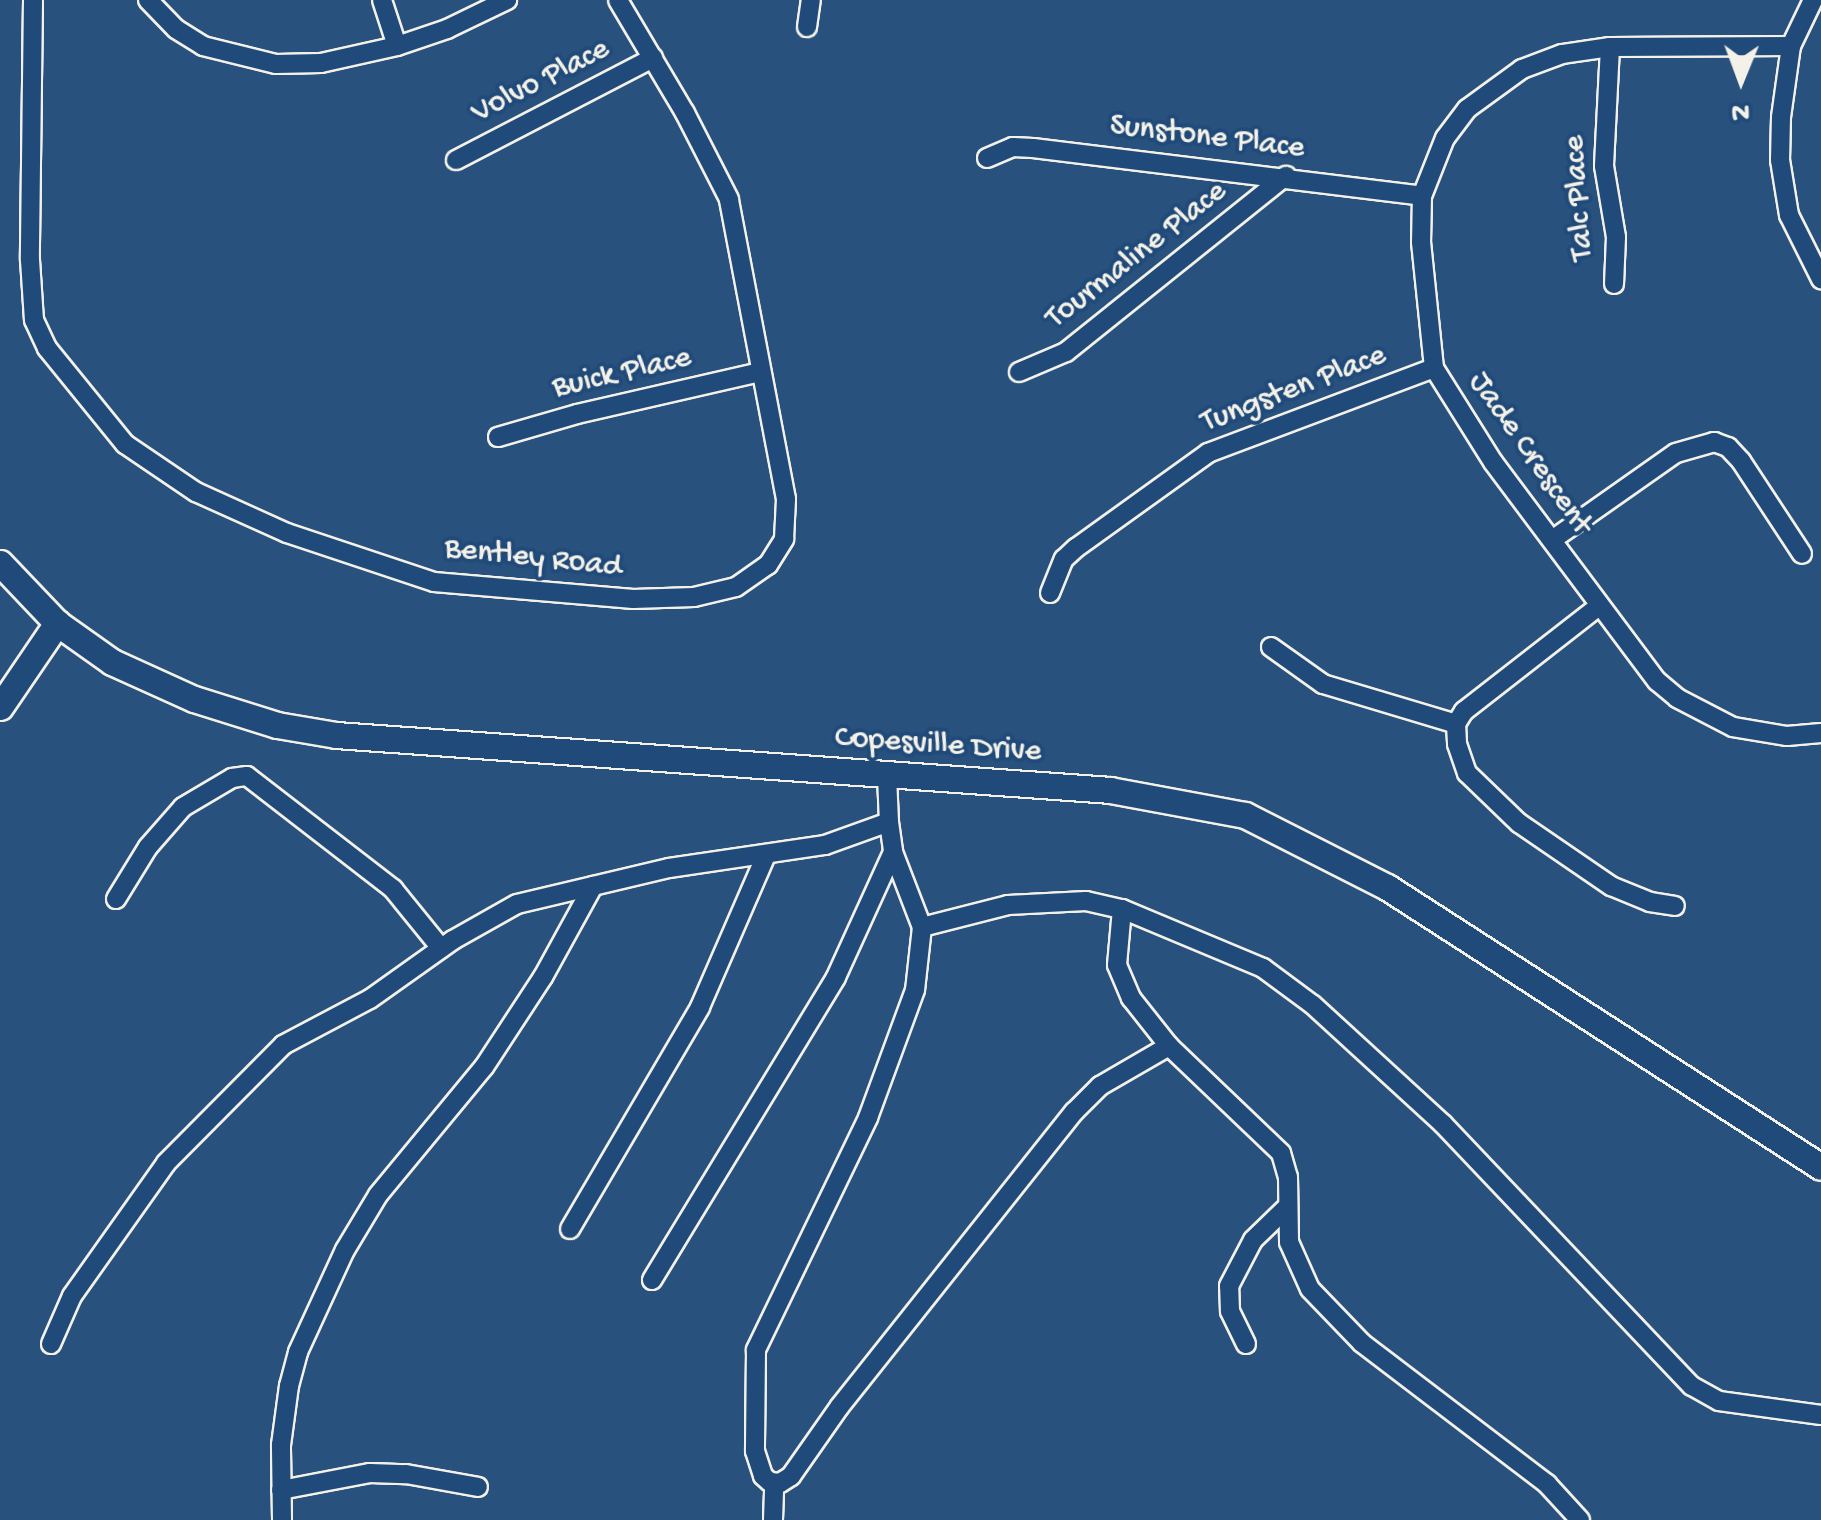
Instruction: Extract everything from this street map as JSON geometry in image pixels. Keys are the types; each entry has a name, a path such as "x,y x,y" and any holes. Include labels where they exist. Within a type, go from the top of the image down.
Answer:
{"street":[{"name":"Bentley Road","path":"34,0 30,260 34,320 47,348 125,444 196,492 287,533 434,582 633,599 716,593 756,576 784,539 786,499 729,198 618,0"},
{"path":"148,0 176,29 203,46 244,59 321,64 447,29 506,0"},
{"path":"382,0 396,46"},
{"path":"807,27 811,0"},
{"path":"1813,0 1792,46 1780,117 1782,188 1789,215 1821,279"},
{"name":"Jade Crescent","path":"1792,46 1610,47 1543,60 1491,89 1466,109 1444,138 1422,196 1423,277 1434,368 1478,440 1657,681 1710,718 1760,732 1821,733"},
{"name":"Talc Place","path":"1610,47 1604,166 1616,238 1614,284"},
{"name":"Volvo Place","path":"456,160 653,58"},
{"name":"Sunstone Place","path":"987,158 1013,147 1033,148 1286,176 1422,196"},
{"name":"Tourmaline Place","path":"1019,372 1066,352 1286,176"},
{"name":"Tungsten Place","path":"1050,593 1064,558 1208,453 1434,368"},
{"name":"Buick Place","path":"498,437 577,414 760,372"},
{"path":"1552,540 1676,453 1714,442 1728,447 1741,460 1802,554"},
{"name":"Copesville Drive","path":"0,564 56,623 138,674 194,699 278,725 336,735 1110,790 1206,805 1260,821 1387,887 1821,1167"},
{"path":"1599,606 1477,699 1456,724 1456,744 1468,773 1520,823 1611,886 1650,902 1674,906"},
{"path":"0,708 56,623"},
{"path":"1271,647 1323,684 1456,724"},
{"path":"116,898 148,847 183,807 232,778 247,776 393,889 441,948"},
{"path":"774,1483 763,1476 754,1451 756,1350 868,1118 916,990 922,927 893,852 886,776"},
{"path":"51,1344 72,1296 174,1152 220,1112 283,1045 370,999 441,948 517,904 669,868 824,846 889,822"},
{"path":"652,1280 836,977 893,852"},
{"path":"570,1229 700,1007 766,855"},
{"path":"282,1520 280,1445 289,1386 298,1352 346,1250 378,1196 484,1067 543,977 593,886"},
{"path":"922,927 1008,905 1062,900 1122,909 1263,968 1313,1005 1499,1180 1692,1386 1720,1401 1821,1415"},
{"path":"1122,909 1117,965 1121,982 1169,1046 1282,1153 1288,1177 1290,1242 1302,1274 1347,1329 1458,1420 1547,1484 1580,1520"},
{"path":"774,1483 791,1476 840,1406 1074,1112 1100,1086 1169,1046"},
{"path":"1246,1344 1230,1311 1229,1286 1253,1240 1286,1208"},
{"path":"281,1490 370,1473 406,1474 478,1487"},
{"path":"774,1483 774,1520"}]}
